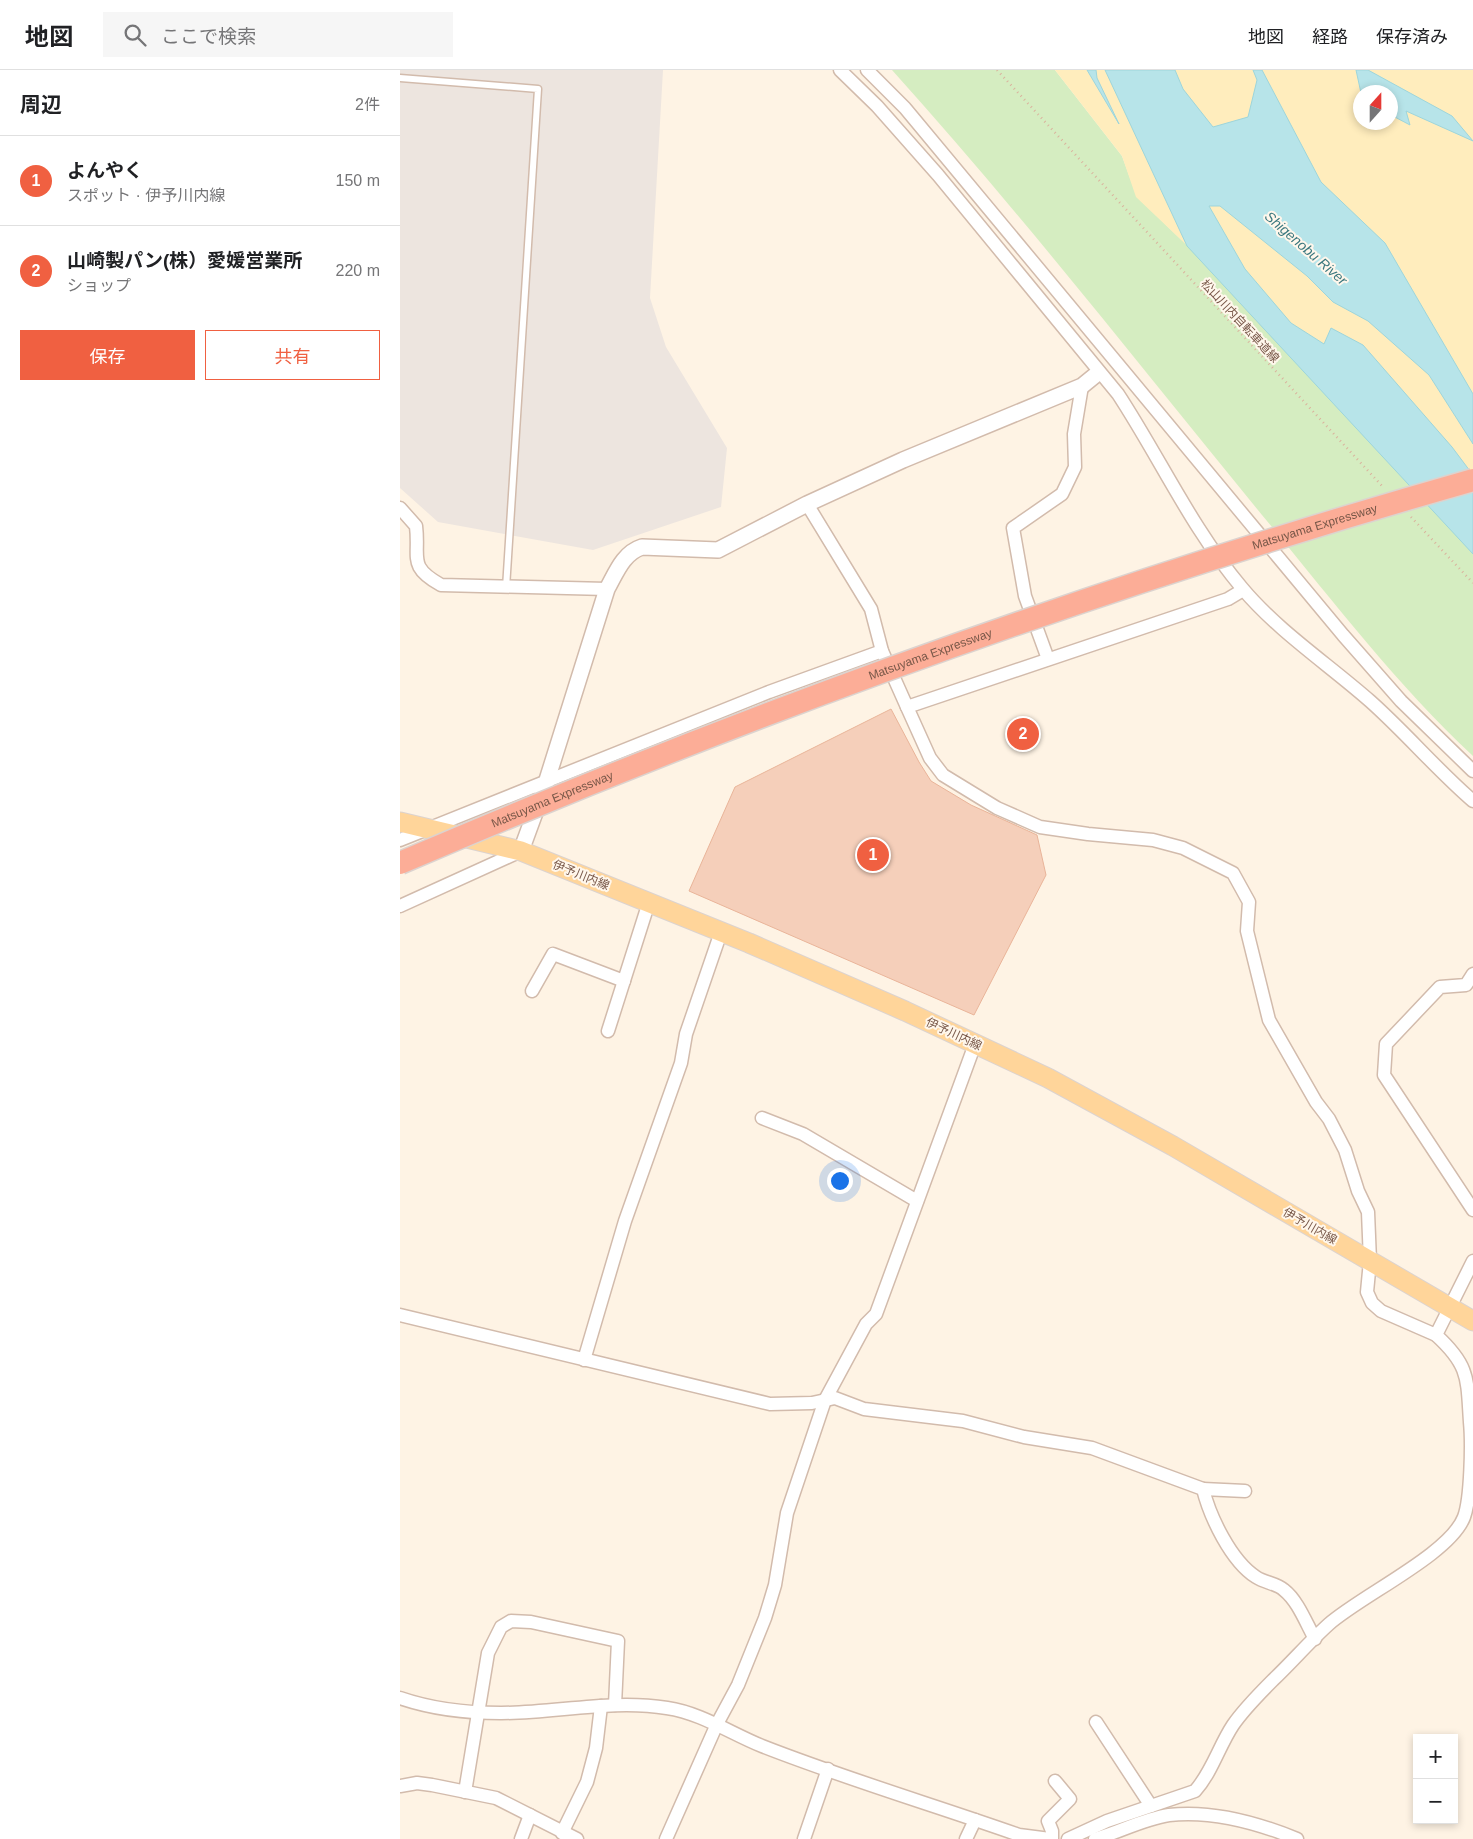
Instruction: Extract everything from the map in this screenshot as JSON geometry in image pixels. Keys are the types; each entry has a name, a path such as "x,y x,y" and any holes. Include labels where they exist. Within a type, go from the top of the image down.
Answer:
{"highway":[{"name":"Matsuyama Expressway","path":"400,863 605,777 859,679 1116,588 1355,514 1473,480"}],"main road":[{"name":"伊予川内線","path":"400,822 521,851 649,902 905,1011 1048,1078 1173,1146 1473,1321"}],"street":[{"path":"840,70 877,106 938,175 1118,394 1204,539 1243,590 1277,623 1375,705 1473,802"},
{"path":"867,70 905,108 1343,635 1401,700 1473,771"},
{"path":"400,906 521,851 547,780 607,589 622,562 632,550 642,547 718,550 807,504 903,460 1082,386 1098,372"},
{"path":"1048,659 1025,596 1013,528 1062,494 1075,467 1074,434 1082,386"},
{"path":"807,504 872,609 882,651 930,758 943,775 997,808 1040,827 1153,840 1183,848 1233,873 1249,902 1247,931 1269,1020 1316,1102 1329,1119 1345,1150 1358,1191 1368,1212 1370,1262 1367,1292 1372,1303 1381,1311 1436,1335 1456,1356 1466,1375 1471,1429 1464,1516 1450,1539 1330,1624 1258,1695 1234,1724 1204,1781 1195,1791 1107,1821 1068,1839"},
{"path":"400,508 416,526 416,559 420,571 441,585 607,589"},
{"path":"907,707 1228,598 1243,590"},
{"path":"400,840 769,692 882,651"},
{"path":"608,1031 649,902"},
{"path":"584,1360 625,1221 681,1063 686,1034 721,932"},
{"path":"532,991 553,954 624,981"},
{"path":"1473,974 1466,986 1440,987 1386,1044 1384,1075 1473,1210"},
{"path":"666,1839 717,1724 738,1686 765,1618 775,1585 787,1513 825,1400 866,1324 876,1314 975,1044"},
{"path":"762,1118 803,1134 917,1201"},
{"path":"1436,1335 1473,1261"},
{"path":"400,1315 770,1404 798,1404 835,1398 864,1409 963,1421 1024,1437 1079,1444 1204,1489 1245,1491"},
{"path":"1204,1489 1208,1510 1216,1527 1243,1566 1257,1578 1284,1590 1293,1599 1315,1639"},
{"path":"465,1792 480,1712 488,1653 502,1627 511,1621 531,1622 618,1641 615,1705"},
{"path":"400,1698 426,1705 500,1713 615,1705 668,1708 717,1724 761,1745 975,1820 1019,1835 1051,1839 1052,1831 1048,1821 1070,1799 1055,1781"},
{"path":"562,1833 587,1782 596,1748 601,1706"},
{"path":"1096,1722 1151,1806"},
{"path":"804,1839 828,1768"},
{"path":"400,1786 418,1783 496,1798 577,1839"},
{"path":"1095,1839 1168,1815 1197,1814 1258,1825 1297,1839"},
{"path":"521,1839 530,1815"},
{"path":"966,1839 975,1820"}],"lane":[{"path":"400,78 538,89 506,588"}],"path":[{"name":"松山川内自転車道線","path":"997,70 1208,300 1387,491"},
{"path":"1407,512 1473,583"}],"shaded area":[{"path":"400,70 663,70 650,298 666,347 727,448 721,507 593,550 438,522 400,488"}],"green space":[{"path":"892,70 1055,70 1122,156 1137,197 1196,254 1473,552 1473,756 1444,728 1364,639 1034,234"}],"sand":[{"path":"1055,70 1473,70 1473,552 1196,254 1136,197 1122,156"}],"water":[{"path":"1087,70 1096,70 1097,78 1119,124"},
{"name":"Shigenobu River","path":"1105,70 1175,70 1183,89 1213,127 1248,117 1257,80 1253,70 1262,70 1321,182 1385,243 1473,394 1473,444 1429,375 1368,321 1333,302 1307,276 1220,206 1209,206 1245,269 1291,323 1324,344 1331,328 1363,345 1452,447 1473,475 1473,554 1187,246"},
{"path":"1356,70 1368,70 1395,85 1359,85"},
{"path":"1398,86 1452,116 1473,141 1406,111 1410,125 1398,119"}],"building":[{"path":"891,709 931,781 971,805 1037,835 1046,875 974,1015 689,891 735,787"}],"place":[{"name":"山崎製パン(株）愛媛営業所","path":"1023,734"},
{"name":"よんやく","path":"873,855"}]}
